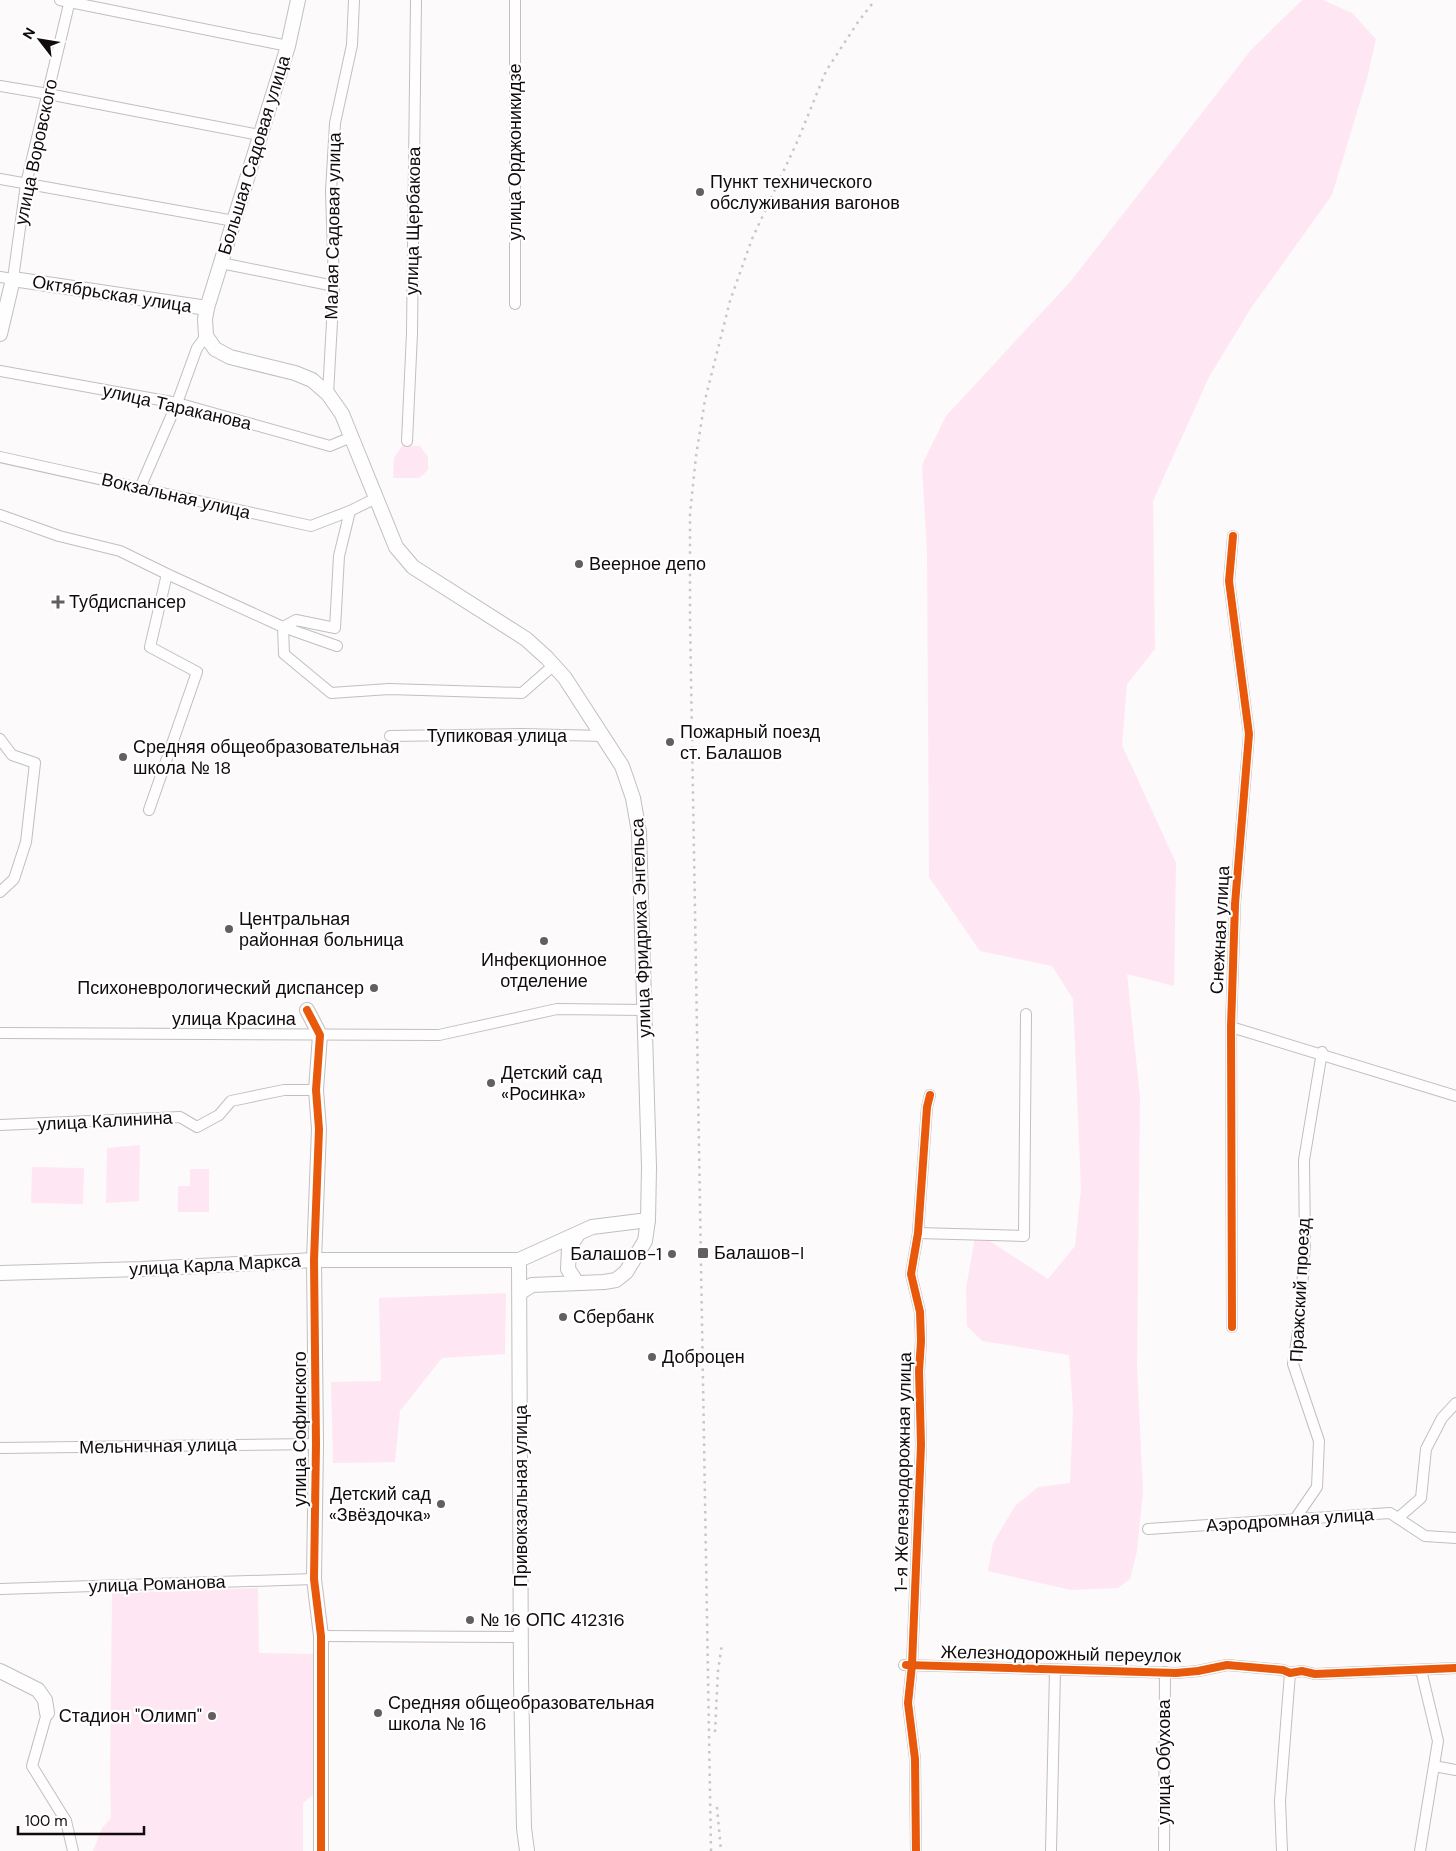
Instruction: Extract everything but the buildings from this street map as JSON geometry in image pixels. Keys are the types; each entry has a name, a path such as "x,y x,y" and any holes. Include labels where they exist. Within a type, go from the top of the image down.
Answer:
{"main road":[{"name":"Большая Садовая улица","path":"207,308 288,46 298,0"},
{"name":"Октябрьская улица","path":"7,278 207,308 205,319 206,336 215,349 230,357 295,373 312,380 328,394"},
{"name":"улица Воровского","path":"0,334 7,278"},
{"name":"улица Фридриха Энгельса","path":"328,394 342,414 396,547 413,567 526,639 554,665 565,678 622,766 633,798 639,832 649,1167 648,1220 645,1241 626,1272 616,1280 532,1285 520,1292"},
{"path":"307,1010 320,1035"},
{"name":"улица Софинского","path":"320,1035 316,1090 319,1130 314,1260 316,1444 314,1579 321,1636 321,1851"},
{"path":"519,1260 592,1227 648,1220"},
{"path":"577,1283 568,1269 569,1248 578,1234"},
{"name":"улица Карла Маркса","path":"0,1273 142,1269 314,1260 519,1260"},
{"name":"Привокзальная улица","path":"519,1260 521,1637 524,1828 527,1851"},
{"path":"0,1671 38,1690 45,1700 47,1712"}],"street":[{"name":"Малая Садовая улица","path":"328,394 334,286 331,191 335,123 352,44 354,0"},
{"name":"улица Щербакова","path":"407,441 412,333 416,0"},
{"name":"улица Орджоникидзе","path":"515,0 515,304"},
{"path":"67,1 288,46"},
{"name":"улица Воровского","path":"7,278 67,1"},
{"path":"0,86 259,135"},
{"path":"0,179 234,221"},
{"path":"221,263 334,286"},
{"path":"140,488 177,404 197,348 206,336"},
{"name":"улица Тараканова","path":"0,371 177,404 330,446 351,437"},
{"name":"Вокзальная улица","path":"0,457 311,526 350,511 376,498"},
{"path":"283,627 296,620 335,628 339,556 350,511"},
{"path":"0,515 59,536 120,550 167,574 283,627 337,646"},
{"name":"Снежная улица","path":"1232,1328 1231,1027 1235,904 1249,734 1229,580 1233,536"},
{"path":"149,810 197,672 150,647 167,574"},
{"path":"283,627 284,654 331,693 389,689 522,693 554,665"},
{"name":"Тупиковая улица","path":"390,736 521,734 604,736"},
{"path":"0,739 12,755 35,764 26,842 14,879 0,892"},
{"name":"улица Красина","path":"0,1033 439,1035 557,1009 644,1010"},
{"path":"918,1233 1024,1236 1026,1014"},
{"path":"1231,1027 1322,1053 1456,1096"},
{"name":"Пражский проезд","path":"1295,1519 1317,1487 1319,1441 1293,1364 1300,1319 1304,1252 1304,1160 1322,1053"},
{"name":"улица Калинина","path":"0,1125 180,1117 197,1127 219,1115 231,1100 284,1090 316,1090"},
{"name":"1-я Железнодорожная улица","path":"916,1851 915,1759 908,1703 908,1665 921,1444 919,1372 921,1341 920,1312 912,1274 918,1233 927,1107 930,1095"},
{"path":"1398,1518 1421,1498 1426,1449 1442,1418 1456,1403"},
{"name":"Мельничная улица","path":"0,1448 316,1444"},
{"name":"Аэродромная улица","path":"1148,1529 1390,1513 1425,1536 1456,1538"},
{"name":"улица Романова","path":"0,1589 314,1579"},
{"path":"321,1636 521,1637"},
{"name":"Железнодорожный переулок","path":"908,1665 1165,1672 1176,1674 1198,1672 1227,1665 1283,1670 1290,1673 1302,1671 1315,1674 1456,1668"},
{"path":"1051,1851 1054,1670"},
{"path":"1420,1851 1438,1741 1421,1670"},
{"name":"улица Обухова","path":"1164,1851 1165,1672"},
{"path":"1282,1851 1280,1801 1290,1673"},
{"path":"47,1712 32,1766 66,1821 73,1851"},
{"path":"1434,1766 1456,1770"}],"shaded area":[{"path":"1302,0 1323,0 1352,13 1376,39 1367,79 1332,195 1251,308 1209,377 1153,501 1155,649 1127,684 1122,745 1176,863 1174,986 1127,974 1140,1097 1137,1366 1143,1492 1137,1551 1130,1579 1118,1588 1071,1590 988,1571 993,1543 1015,1506 1038,1487 1070,1483 1073,1410 1069,1355 982,1341 967,1326 966,1288 976,1232 1048,1279 1075,1246 1081,1189 1073,999 1052,966 980,951 929,877 927,552 922,465 946,416 1070,282 1251,50"},
{"path":"402,446 420,446 428,457 428,470 419,478 393,478 394,458"},
{"path":"140,1145 139,1201 106,1203 107,1148"},
{"path":"32,1167 84,1168 83,1204 31,1203"},
{"path":"190,1169 209,1169 209,1212 178,1212 178,1186 190,1186"},
{"path":"506,1293 505,1354 442,1358 400,1411 395,1462 333,1463 331,1382 381,1381 379,1298"},
{"name":"Стадион \"Олимп\"","path":"258,1588 259,1653 313,1654 313,1795 303,1803 303,1851 93,1851 102,1828 111,1818 112,1593"}],"railway":[{"path":"711,1851 690,618 690,514 696,456 705,400 730,301 752,239 798,140 826,71 875,0"},
{"path":"715,1732 718,1671 722,1644"},
{"path":"717,1807 721,1851"}],"cycle path":[{"path":"1232,1327 1231,1027 1235,904 1249,734 1229,581 1233,536"},
{"path":"307,1010 320,1035 316,1090 319,1129 314,1260 316,1444 314,1579 321,1636 321,1851"},
{"path":"916,1851 915,1759 908,1703 912,1665 921,1445 919,1371 921,1341 920,1312 911,1274 918,1233 927,1107 930,1095"},
{"path":"906,1665 1176,1673 1227,1665 1283,1670 1290,1673 1302,1671 1315,1674 1456,1668"}],"place":[{"name":"Пункт технического обслуживания вагонов","path":"700,192"},
{"name":"Веерное депо","path":"579,564"},
{"name":"Тубдиспансер","path":"58,602"},
{"name":"Пожарный поезд ст. Балашов","path":"670,742"},
{"name":"Средняя общеобразовательная школа № 18","path":"123,757"},
{"name":"Центральная районная больница","path":"229,929"},
{"name":"Инфекционное отделение","path":"544,941"},
{"name":"Психоневрологический диспансер","path":"374,988"},
{"name":"Детский сад «Росинка»","path":"491,1083"},
{"name":"Балашов-I","path":"703,1253"},
{"name":"Балашов-1","path":"672,1254"},
{"name":"Сбербанк","path":"563,1317"},
{"name":"Доброцен","path":"652,1357"},
{"name":"Детский сад «Звёздочка»","path":"441,1504"},
{"name":"№ 16 ОПС 412316","path":"470,1620"},
{"name":"Средняя общеобразовательная школа № 16","path":"378,1713"},
{"name":"Стадион \"Олимп\"","path":"212,1716"}]}
